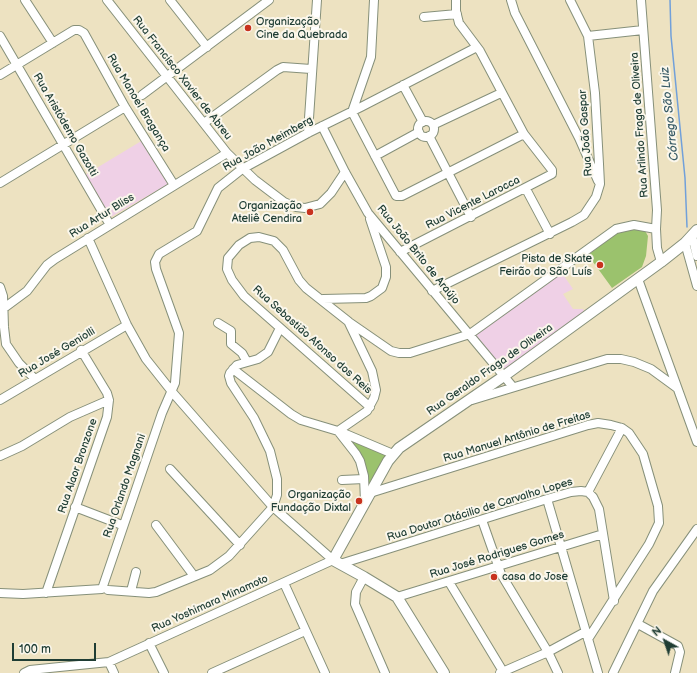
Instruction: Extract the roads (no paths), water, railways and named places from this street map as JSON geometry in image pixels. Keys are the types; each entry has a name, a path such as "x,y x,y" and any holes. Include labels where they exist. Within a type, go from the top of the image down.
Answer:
{"main road":[{"name":"Rua Geraldo Fraga de Oliveira","path":"336,562 368,498 393,454 652,269 691,236"},
{"path":"336,562 397,597 444,673"}],"street":[{"path":"0,75 18,66 53,43 25,0"},
{"name":"Rua Francisco Xavier de Abreu","path":"107,0 227,153 242,169 288,205 306,208 320,204 325,200 345,172"},
{"path":"170,0 207,47"},
{"path":"142,96 269,0"},
{"path":"308,133 311,69 317,0"},
{"path":"374,0 371,57 352,112 396,196 402,196 524,134 477,47 459,23 456,14 456,0"},
{"path":"511,0 515,13 579,138 600,184"},
{"name":"Rua João Gaspar","path":"432,291 550,234 584,215 596,197 600,184 595,93 588,36 570,0"},
{"name":"Rua Arlindo Fraga de Oliveira","path":"641,0 657,210 657,248 661,262"},
{"path":"424,17 456,14"},
{"name":"Rua Manoel Bragança","path":"53,43 74,30 79,30 84,33 126,107 174,185"},
{"path":"588,36 643,30"},
{"name":"Rua Aristódemo Gazotti","path":"0,36 110,225"},
{"name":"Rua João Meimberg","path":"172,393 175,383 179,333 159,280 156,269 156,258 163,251 197,231 218,188 228,178 308,133 352,112 403,84 477,47"},
{"path":"204,123 277,70 283,68 311,69"},
{"path":"403,84 423,122"},
{"path":"433,125 501,93"},
{"path":"0,183 126,107"},
{"path":"419,132 419,126 423,122 429,121 433,125 433,131 430,136"},
{"name":"Rua João Brito de Araújo","path":"322,126 368,213 513,387"},
{"path":"375,156 419,132"},
{"path":"419,132 425,136 430,136"},
{"name":"Rua Vicente Larocca","path":"400,252 550,177 552,172 524,134"},
{"path":"430,136 471,217"},
{"name":"Rua Artur Bliss","path":"2,311 27,291 47,265 88,238 227,153"},
{"path":"526,189 550,234"},
{"path":"322,299 366,298 377,293 382,288 386,277 386,267 368,213"},
{"name":"Rua Sebastião Afonso dos Reis","path":"370,407 244,296 228,273 227,269 228,258 244,242 250,238 264,237 279,244 288,257 301,283 349,322 391,351 410,353 470,334 616,229 634,224 656,229"},
{"path":"691,236 697,256"},
{"path":"691,236 697,286"},
{"path":"88,238 126,325 146,359 172,393 272,507 336,562"},
{"name":"Rua Arlindo Fraga de Oliveira","path":"652,269 657,248"},
{"path":"638,279 697,442"},
{"path":"0,287 3,296 2,311 4,335 8,350 35,379"},
{"path":"338,431 362,416 370,407 376,390 375,379 349,322"},
{"path":"218,323 231,330 230,344 242,353 247,362"},
{"name":"Rua José Geniolli","path":"0,400 81,350 126,325"},
{"path":"0,593 46,593 105,589 156,592 221,564 240,545 272,507 277,495 275,467 270,451 254,418 229,379 230,373 237,365 258,359 268,352 280,328"},
{"path":"0,456 22,446 70,417 109,400 104,387 81,350"},
{"path":"464,402 592,362 621,358 646,367 677,388"},
{"path":"233,369 301,420 338,431 393,454"},
{"name":"Rua Orlando Magnani","path":"105,589 122,525 162,413 172,393"},
{"name":"Rua Alaor Bronzone","path":"46,593 107,417 109,400"},
{"name":"Rua Manuel Antônio de Freitas","path":"368,498 588,425 598,423 622,428"},
{"path":"449,582 502,672 586,636 614,600 655,533 660,515 643,454 636,440 622,428 588,492"},
{"path":"338,431 356,454 362,468 368,498"},
{"path":"170,469 240,545"},
{"path":"342,480 364,479"},
{"name":"Rua Doutor Otácilio de Carvalho Lopes","path":"336,562 482,520 571,492 588,492 593,497 599,509 614,600"},
{"path":"547,499 598,673"},
{"path":"76,507 122,525"},
{"path":"482,520 497,566 548,652 558,673"},
{"path":"156,525 194,576"},
{"path":"613,673 638,624 652,591 697,529"},
{"name":"Rua José Rodrigues Gomes","path":"397,597 603,534"},
{"name":"Rua Yoshimara Minamoto","path":"24,673 30,670 65,670 109,662 336,562"},
{"path":"131,591 136,572"},
{"path":"364,577 356,592 355,604 385,673"},
{"path":"284,584 325,673"},
{"path":"638,624 678,646 680,652 675,673"},
{"path":"212,673 305,631"},
{"path":"150,643 164,673"},
{"path":"109,662 114,673"}],"waterway":[{"name":"Córrego São Luiz","path":"670,0 671,36 685,178 687,227"}],"place":[{"name":"Organização Cine da Quebrada","path":"248,28"},
{"name":"Organização Ateliê Cendira","path":"310,212"},
{"name":"Pista de Skate Feirão do São Luís","path":"600,265"},
{"name":"Organização Fundação Dixtal","path":"359,501"},
{"name":"casa do Jose","path":"494,577"}]}
